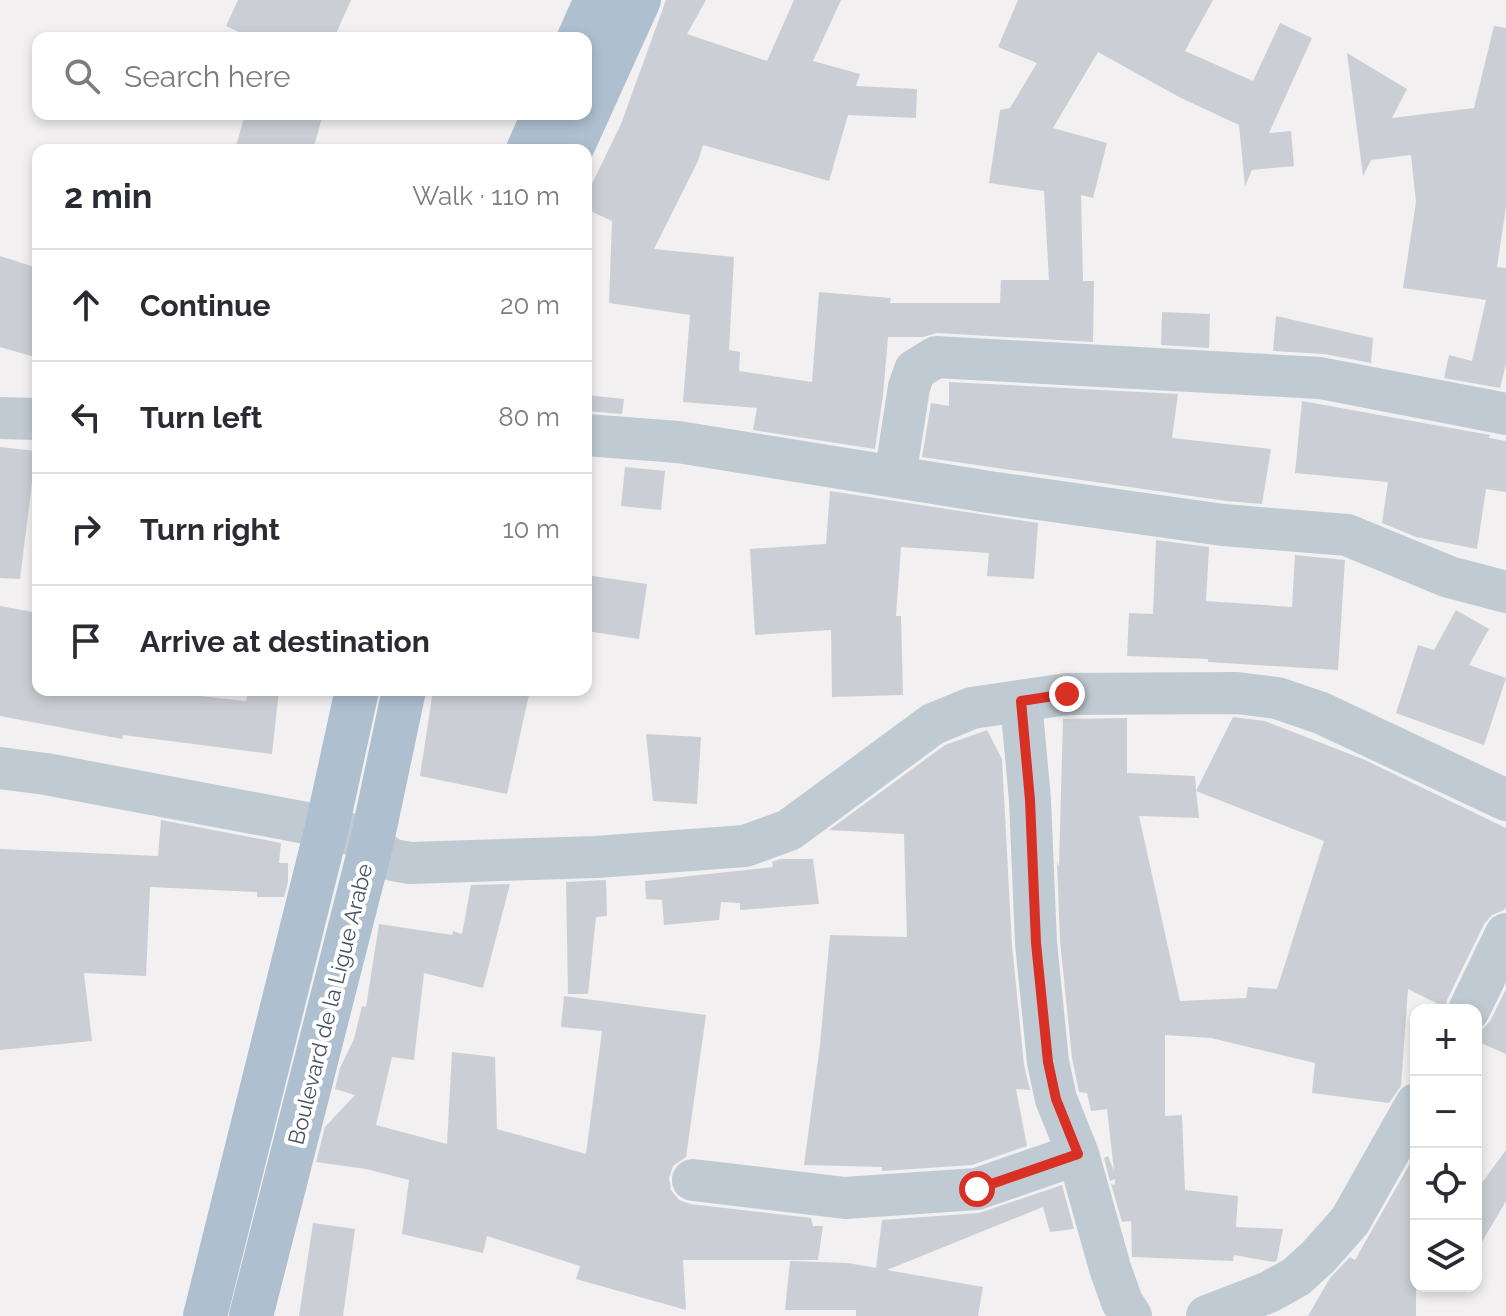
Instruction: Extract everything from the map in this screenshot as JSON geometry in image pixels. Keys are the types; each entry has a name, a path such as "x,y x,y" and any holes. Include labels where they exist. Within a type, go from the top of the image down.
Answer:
{"main road":[{"path":"582,32 596,0"},
{"path":"592,104 639,0"},
{"path":"531,144 541,120"},
{"path":"574,144 585,120"},
{"name":"Boulevard de la Ligue Arabe","path":"205,1316 327,827 356,696"},
{"name":"Boulevard de la Ligue Arabe","path":"251,1316 372,841 403,696"}],"street":[{"path":"895,477 909,387 915,370 936,357 1320,378 1505,408"},
{"path":"0,418 32,419"},
{"path":"592,435 678,442 1223,525 1347,535 1449,577 1506,592"},
{"path":"0,768 327,827 372,841 381,853 393,860 410,863 596,857 745,846 789,830 933,724 972,708 1067,694 1237,693 1277,698 1321,713 1506,800"},
{"path":"1021,701 1030,800 1036,943 1048,1062 1056,1099 1078,1154 1110,1268 1122,1302 1131,1316"},
{"path":"1472,1004 1506,934"},
{"path":"1207,1316 1269,1292 1296,1277 1318,1257 1350,1221 1410,1115"},
{"path":"693,1180 845,1198 977,1189 1078,1154"}],"building":[{"path":"238,0 351,0 337,32 239,32 226,26"},
{"path":"666,0 706,0 687,34 767,61 794,0 841,0 813,61 860,74 856,86 917,89 916,118 848,115 829,181 703,145 654,249 734,257 729,350 740,352 739,371 812,382 819,292 891,298 890,303 1000,303 1001,280 1049,280 1044,191 989,183 1000,110 1010,108 1037,63 998,47 1018,0 1213,0 1185,51 1253,81 1280,23 1312,38 1269,133 1291,131 1294,166 1252,170 1245,186 1239,125 1179,97 1098,52 1053,128 1107,143 1093,198 1081,195 1083,281 1094,281 1093,342 937,333 923,337 888,337 875,449 753,430 757,408 683,402 690,315 609,303 612,221 592,212 592,184 621,124"},
{"path":"1494,26 1506,28 1506,207 1497,267 1506,268 1506,364 1500,388 1444,378 1449,355 1472,361 1486,300 1403,288 1416,202 1411,155 1371,160 1363,176 1347,53 1407,89 1392,118 1474,108"},
{"path":"243,120 321,120 315,144 237,144"},
{"path":"0,256 32,266 32,356 0,347"},
{"path":"1162,312 1210,314 1209,348 1161,345"},
{"path":"1276,316 1373,338 1371,363 1324,354 1273,351"},
{"path":"949,382 1178,394 1172,438 1271,449 1262,504 922,457 931,403 949,406"},
{"path":"592,396 624,399 622,414 592,412"},
{"path":"1302,401 1490,435 1489,438 1506,441 1506,492 1486,489 1477,549 1416,537 1382,523 1388,482 1295,473"},
{"path":"0,447 32,451 32,483 20,579 0,578"},
{"path":"625,467 665,471 661,510 621,506"},
{"path":"830,491 1038,523 1034,579 987,576 989,553 901,547 896,616 901,616 903,695 832,697 831,630 755,635 750,549 826,544"},
{"path":"1156,540 1209,547 1206,601 1292,607 1295,555 1345,560 1338,670 1127,656 1129,613 1153,614"},
{"path":"592,576 647,584 639,639 592,632"},
{"path":"0,606 32,612 32,696 200,696 246,701 247,696 278,696 272,754 123,735 122,739 0,716"},
{"path":"1456,610 1489,629 1469,665 1506,678 1484,745 1396,713 1418,645 1434,650"},
{"path":"432,696 529,696 507,794 420,776"},
{"path":"1233,717 1265,721 1365,760 1506,828 1506,907 1484,924 1446,1004 1438,1004 1408,989 1401,1086 1389,1103 1312,1093 1315,1063 1211,1038 1165,1035 1165,1116 1182,1115 1185,1190 1238,1196 1236,1227 1283,1229 1274,1262 1234,1255 1233,1261 1132,1257 1131,1221 1122,1222 1111,1184 1115,1185 1115,1179 1110,1181 1104,1158 1108,1156 1114,1171 1107,1109 1091,1111 1087,1093 1079,1092 1072,1058 1060,941 1057,862 1059,866 1063,719 1127,718 1127,773 1195,776 1196,791","holes":["1196,791 1324,841 1277,989 1248,987 1246,998 1180,1001 1139,816 1199,818"]},
{"path":"987,730 1002,759 1012,945 1024,1065 1030,1090 1016,1089 1027,1146 972,1165 882,1171 882,1167 804,1165 820,1045 830,935 907,937 904,834 829,830 945,745"},
{"path":"646,734 701,737 697,804 653,801"},
{"path":"161,820 281,843 279,863 288,863 284,897 257,897 257,892 150,887 146,976 84,973 92,1041 0,1050 0,849 158,856"},
{"path":"780,859 813,859 819,904 740,910 740,903 721,902 719,920 664,925 662,900 646,899 645,881 773,867 772,862"},
{"path":"606,880 607,916 596,917 588,994 568,994 566,882"},
{"path":"510,884 483,988 424,973 414,1060 392,1057 376,1125 447,1144 452,1052 495,1057 497,1129 586,1154 602,1031 561,1027 564,996 706,1015 686,1157 673,1166 669,1178 671,1190 679,1200 690,1204 811,1218 813,1226 823,1226 818,1260 683,1260 686,1310 576,1279 580,1266 487,1236 483,1253 402,1234 409,1180 366,1169 316,1162 325,1127 355,1095 335,1089 340,1068 354,1039 362,1006 366,1007 379,924 462,934 471,885"},
{"path":"1506,989 1506,1054 1482,1044 1482,1029 1490,1021"},
{"path":"1506,1150 1506,1201 1482,1242 1482,1220 1482,1183"},
{"path":"1410,1164 1410,1292 1416,1292 1416,1316 1308,1316 1330,1278 1350,1257 1355,1260"},
{"path":"1062,1185 1074,1229 1050,1232 1043,1207 887,1270 983,1287 978,1316 856,1316 856,1310 785,1310 790,1261 848,1263 876,1268 882,1220 979,1213"},
{"path":"313,1223 355,1229 343,1316 299,1316"}],"route":[{"path":"977,1189 1078,1154 1056,1099 1048,1062 1036,943 1030,800 1021,701 1067,694"}]}
